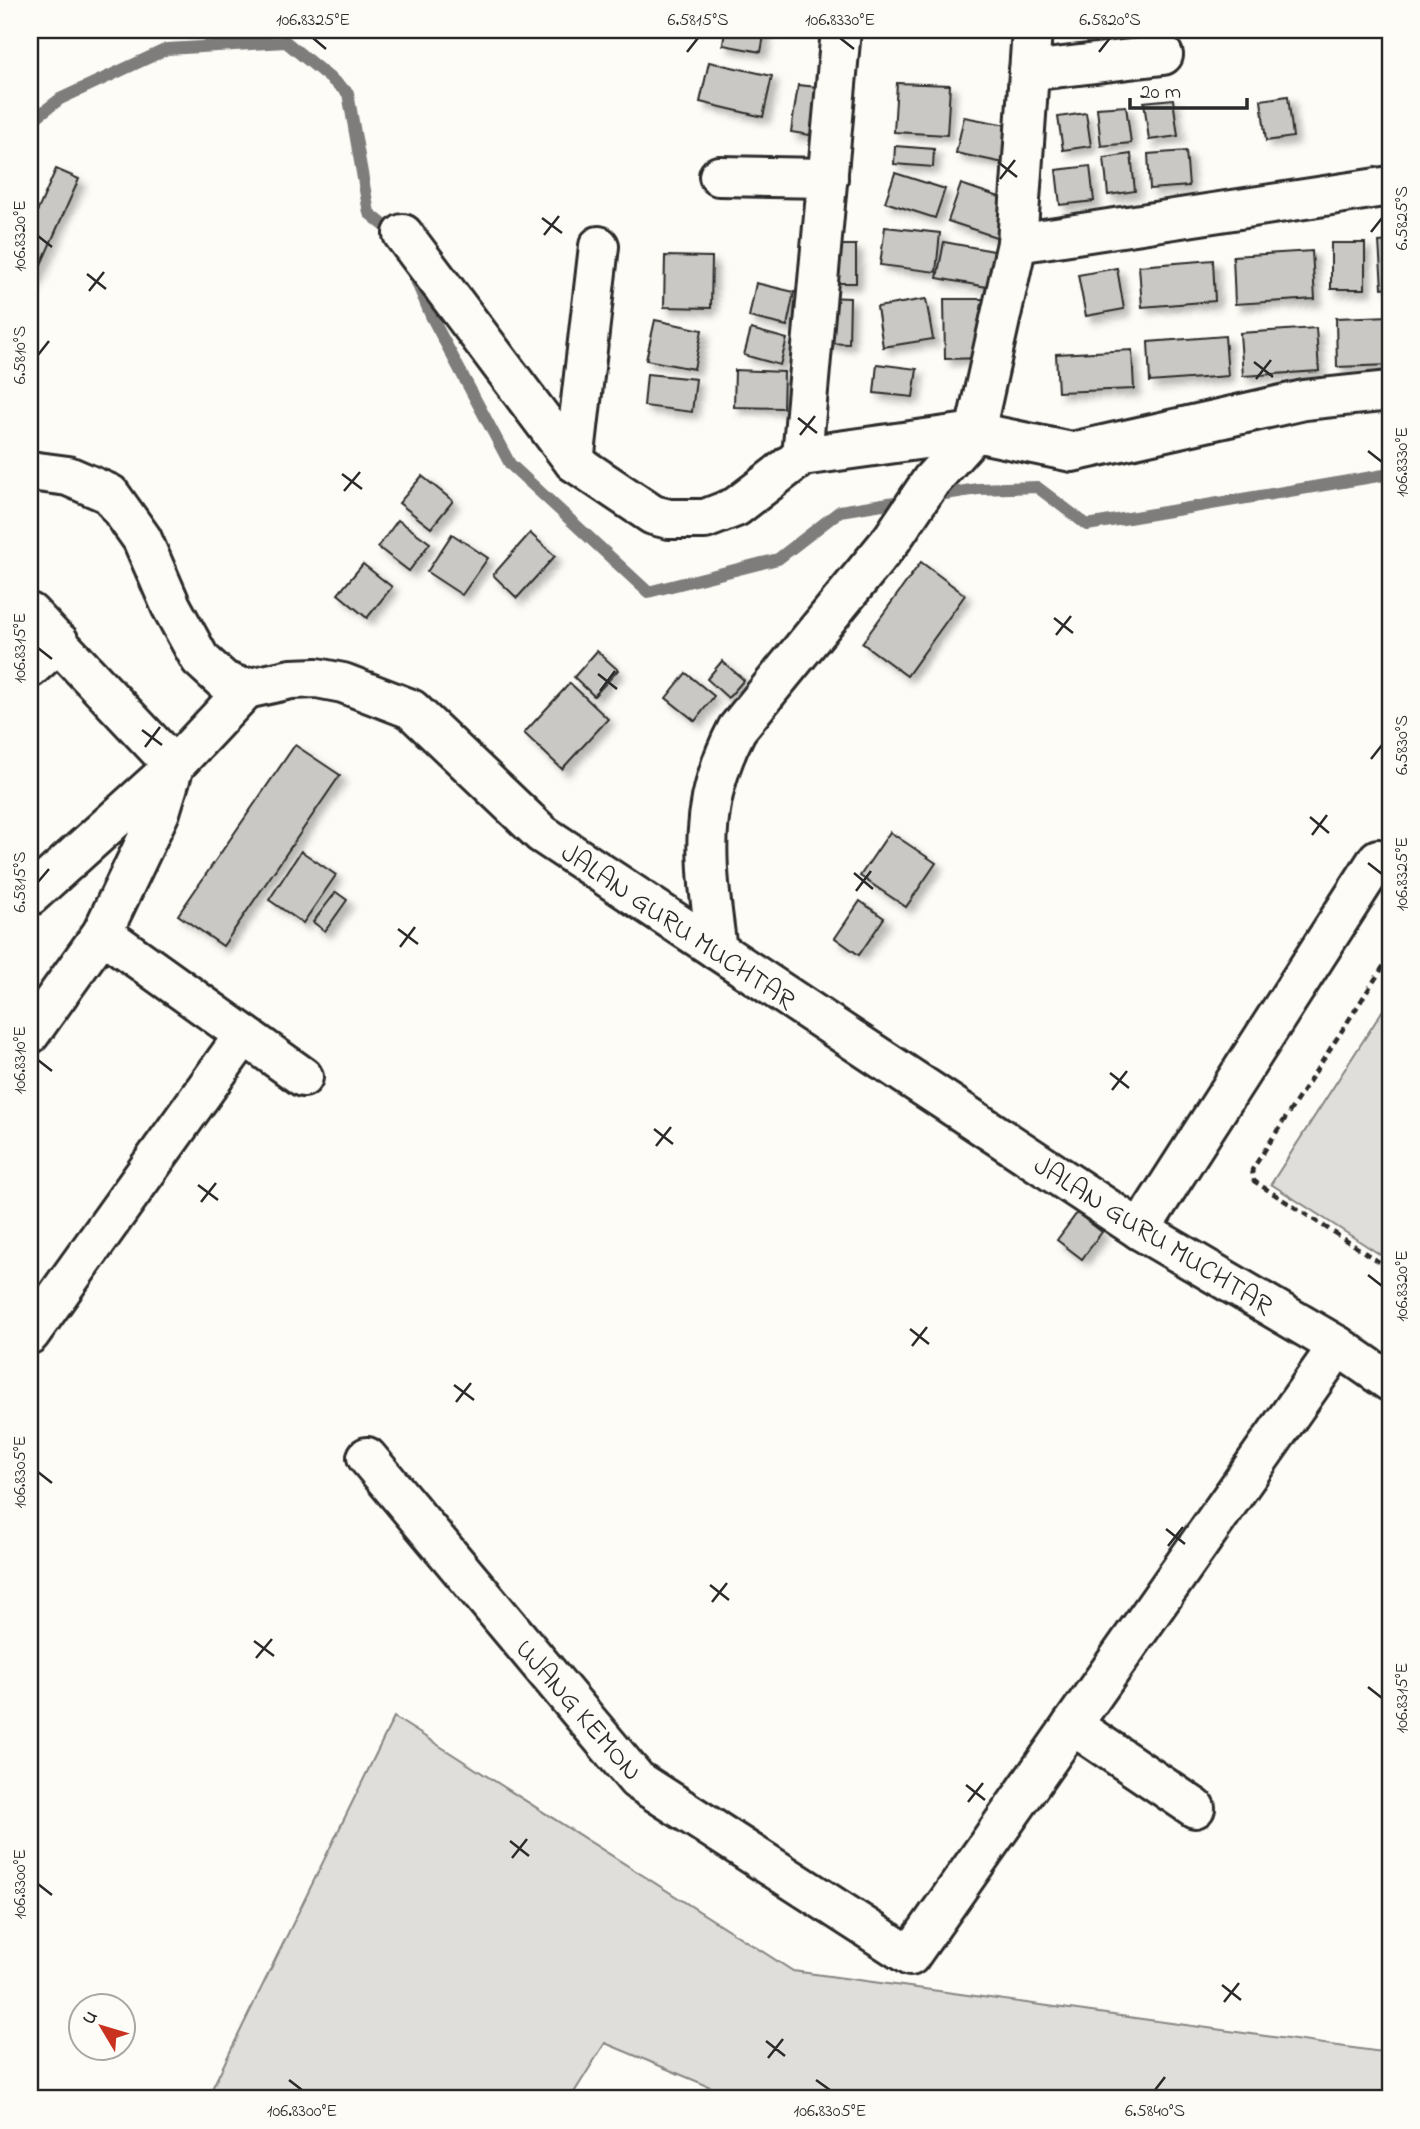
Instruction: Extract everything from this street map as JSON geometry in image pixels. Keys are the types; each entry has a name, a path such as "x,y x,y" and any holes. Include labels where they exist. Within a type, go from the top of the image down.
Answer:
{"street":[{"path":"802,456 841,30"},
{"path":"717,950 705,858 712,790 722,757 737,729 892,539 931,481 975,432 1017,243 1032,30"},
{"path":"1029,71 1163,55"},
{"path":"719,176 828,178"},
{"path":"1017,243 1390,186"},
{"path":"404,234 575,462 653,516 687,521 705,519 736,507 802,456 975,432 1072,452 1304,400 1390,391"},
{"path":"575,462 599,246"},
{"path":"30,471 68,476 110,494 142,540 171,606 200,659 224,681 246,689 174,766 30,896"},
{"path":"30,612 174,766"},
{"path":"30,668 60,642"},
{"name":"JALAN GURU MUCHTAR","path":"246,689 291,679 317,678 344,683 411,709 542,834 1140,1230 1338,1346 1390,1382"},
{"path":"30,1034 102,933 160,812 174,766"},
{"path":"1140,1230 1378,859"},
{"path":"102,933 303,1077"},
{"path":"30,1334 244,1035"},
{"path":"1195,1808 1072,1725 1338,1346"},
{"name":"UJANG KEMON","path":"367,1457 637,1780 910,1956 1072,1725"}],"path":[{"path":"1390,956 1252,1170 1254,1181 1390,1269"}],"shaded area":[{"path":"1390,999 1390,1261 1271,1184"},
{"path":"394,1717 793,1971 1390,2053 1390,2099 739,2099 605,2043 570,2099 207,2099"}],"building":[{"path":"725,30 765,30 761,52 723,45"},
{"path":"709,62 772,76 763,117 700,102"},
{"path":"897,83 950,85 947,135 894,132"},
{"path":"798,85 817,87 810,135 791,132"},
{"path":"1288,96 1293,137 1266,141 1261,100"},
{"path":"1173,99 1178,136 1149,140 1144,102"},
{"path":"1126,106 1131,143 1101,146 1097,108"},
{"path":"1086,113 1091,146 1063,150 1058,117"},
{"path":"964,117 1012,126 1004,163 956,153"},
{"path":"895,146 934,149 933,167 894,164"},
{"path":"1186,151 1189,186 1150,189 1148,154"},
{"path":"1131,154 1135,191 1108,195 1104,158"},
{"path":"1090,166 1094,201 1060,205 1056,170"},
{"path":"56,169 79,179 30,289 30,228"},
{"path":"895,173 945,189 935,218 885,202"},
{"path":"961,184 1014,202 1002,239 948,221"},
{"path":"885,227 940,233 936,272 880,265"},
{"path":"1390,241 1390,287 1382,288 1379,242"},
{"path":"944,242 1005,253 998,289 937,278"},
{"path":"1331,243 1365,243 1365,289 1331,289"},
{"path":"832,245 856,245 856,283 832,283"},
{"path":"1312,251 1315,299 1235,304 1233,256"},
{"path":"665,256 712,257 711,308 664,307"},
{"path":"1213,260 1215,301 1142,307 1139,266"},
{"path":"1117,268 1124,309 1086,316 1078,275"},
{"path":"756,283 794,292 787,326 749,317"},
{"path":"825,297 850,298 849,344 824,343"},
{"path":"926,299 933,339 883,347 877,307"},
{"path":"944,299 987,299 988,358 945,359"},
{"path":"1390,316 1390,365 1337,367 1336,318"},
{"path":"655,320 702,330 694,369 646,360"},
{"path":"1316,328 1319,371 1243,376 1240,333"},
{"path":"751,329 787,339 780,365 744,355"},
{"path":"1225,336 1228,376 1150,382 1148,342"},
{"path":"1132,350 1134,389 1058,392 1056,354"},
{"path":"877,364 917,369 913,397 874,393"},
{"path":"735,370 784,372 783,408 734,407"},
{"path":"647,374 696,379 692,412 644,406"},
{"path":"422,476 453,501 431,528 399,503"},
{"path":"398,520 430,543 409,571 378,547"},
{"path":"530,533 555,556 517,598 493,575"},
{"path":"452,534 488,558 462,595 427,572"},
{"path":"921,562 965,595 907,676 862,643"},
{"path":"363,564 392,587 367,618 338,594"},
{"path":"597,651 618,670 594,696 574,677"},
{"path":"722,661 744,680 728,698 707,679"},
{"path":"686,673 714,696 695,721 666,698"},
{"path":"570,683 608,719 562,769 524,733"},
{"path":"295,745 340,775 223,946 178,915"},
{"path":"890,832 936,863 906,907 860,876"},
{"path":"301,851 336,875 303,923 269,900"},
{"path":"336,892 347,900 325,931 313,922"},
{"path":"860,901 884,918 859,955 835,938"},
{"path":"1077,1213 1102,1232 1082,1259 1057,1240"}],"waterway":[{"path":"30,122 60,99 167,49 286,42 348,93 369,213 396,235"},
{"path":"412,271 431,316 510,464 648,592 778,559 840,511 907,500"},
{"path":"932,496 978,489 1037,487 1087,525 1390,474"}]}
